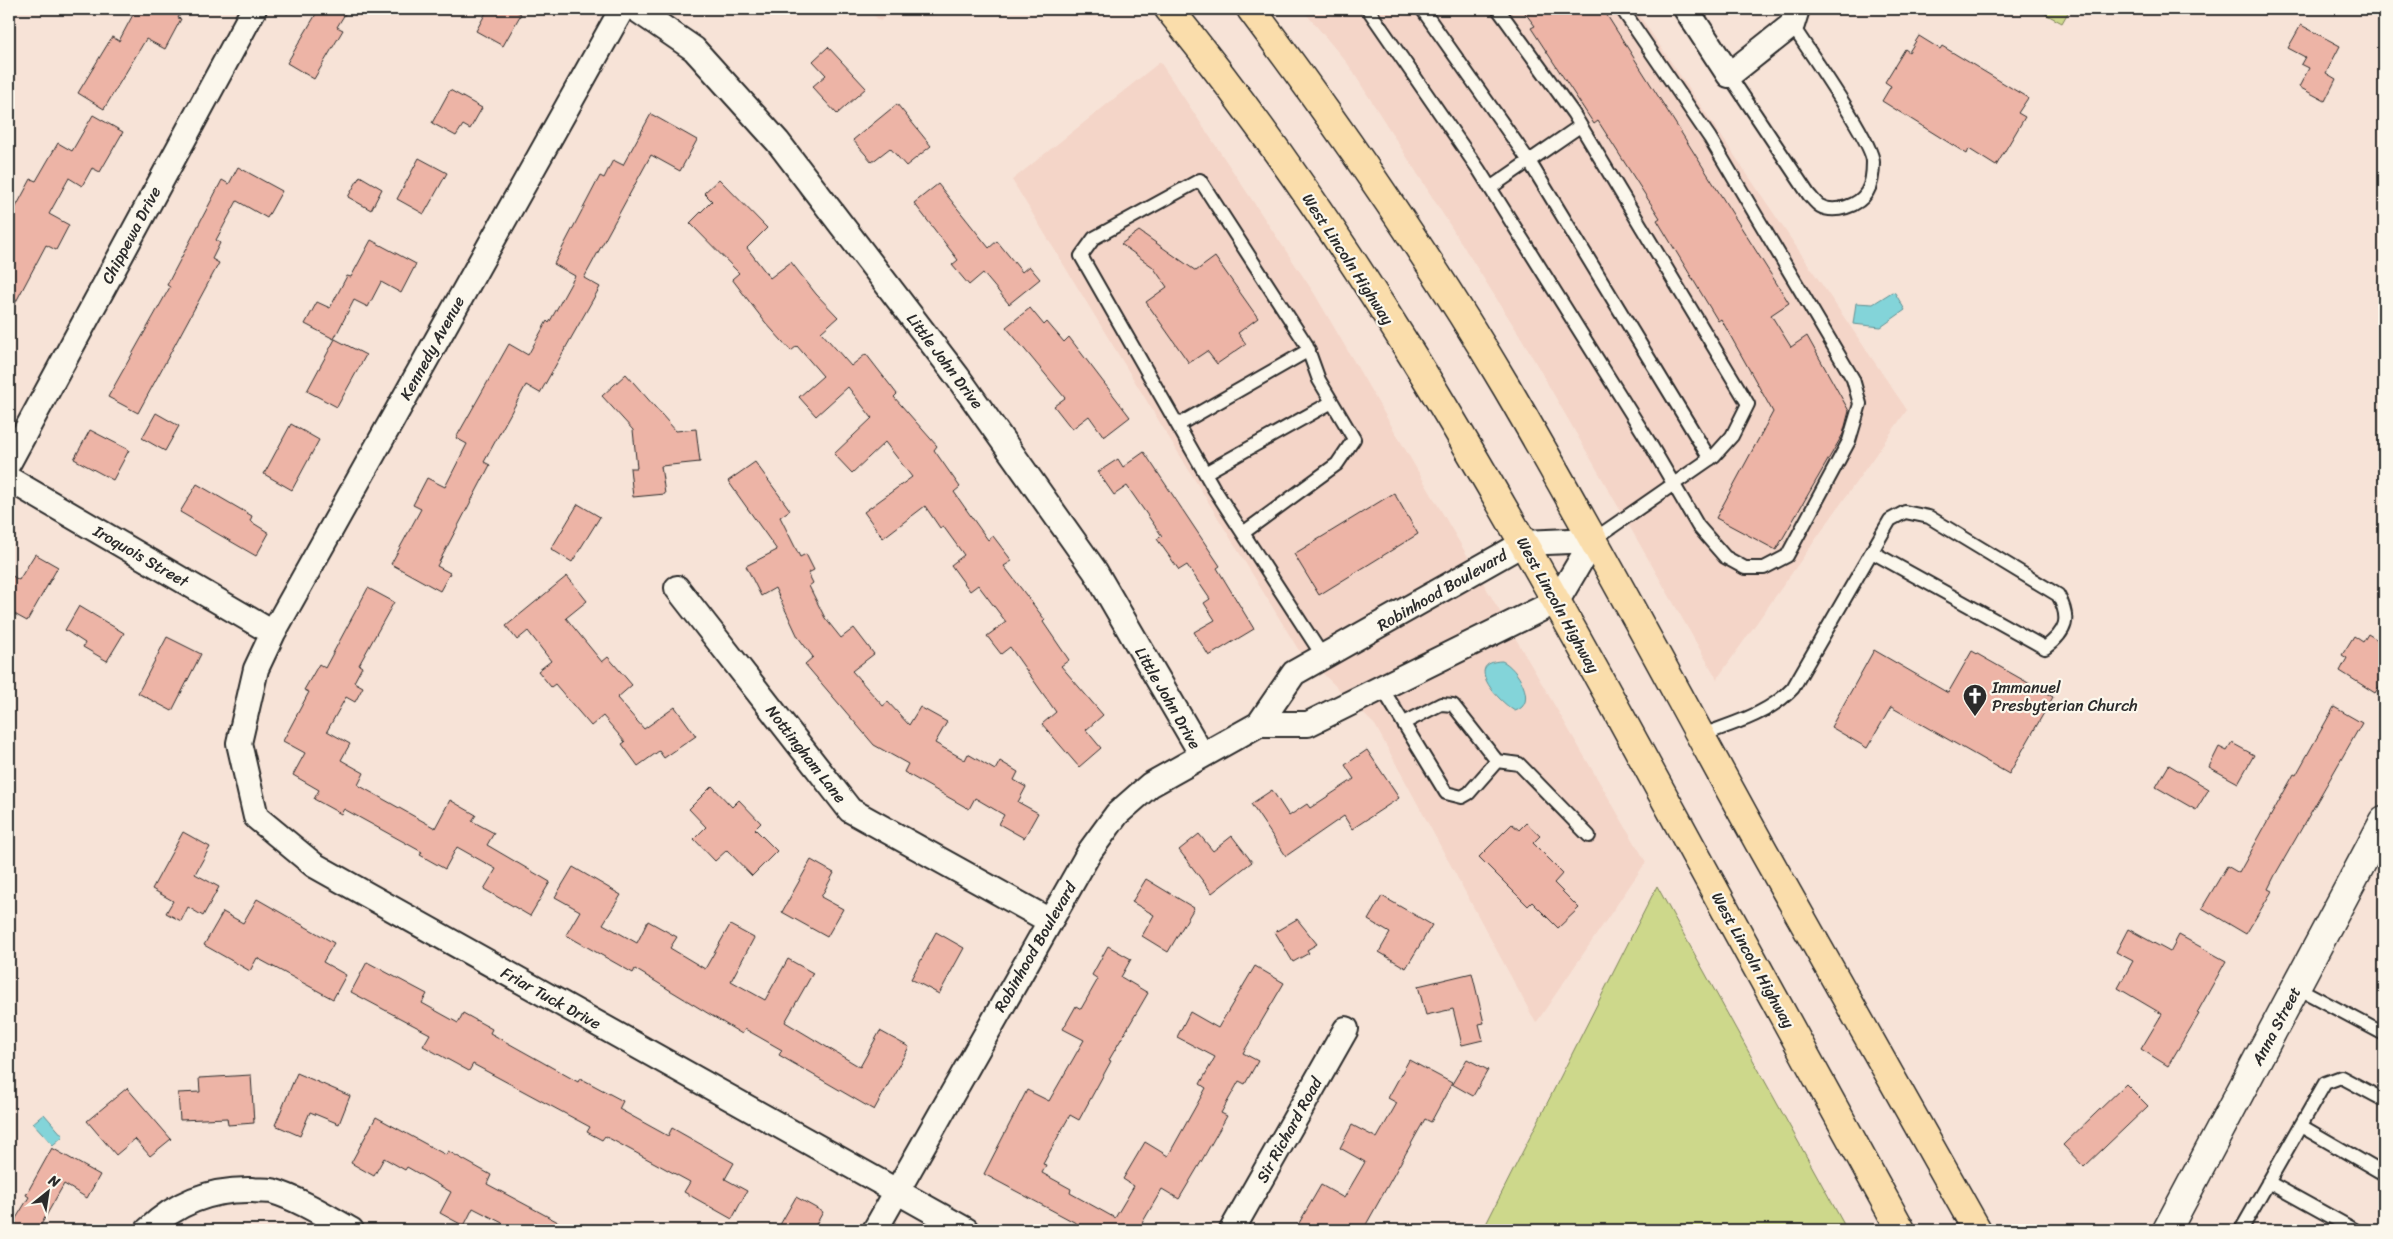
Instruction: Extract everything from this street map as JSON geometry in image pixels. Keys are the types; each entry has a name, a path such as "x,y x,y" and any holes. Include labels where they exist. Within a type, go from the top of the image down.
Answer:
{"main road":[{"name":"West Lincoln Highway","path":"1169,9 1208,56 1335,236 1437,397 1524,543 1901,1230"},
{"path":"1251,9 1323,105 1412,235 1505,385 1702,735 1764,852 1977,1230"}],"street":[{"name":"Chippewa Drive","path":"9,462 254,9"},
{"name":"Kennedy Avenue","path":"250,691 256,669 273,633 622,9"},
{"name":"Little John Drive","path":"636,9 694,49 778,142 957,376 1095,572 1202,755"},
{"path":"1686,9 1729,75 1794,17"},
{"name":"Iroquois Street","path":"9,479 273,633"},
{"name":"Robinhood Boulevard","path":"875,1230 1090,851 1117,814 1150,786 1259,724 1294,673 1324,658 1524,543 1593,540"},
{"path":"1556,601 1593,540"},
{"name":"Nottingham Lane","path":"677,588 850,810 1050,921"},
{"name":"Robinhood Boulevard","path":"1259,724 1308,724 1556,601"},
{"name":"Friar Tuck Drive","path":"250,691 239,743 256,817 314,865 966,1230"},
{"name":"Anna Street","path":"2167,1230 2384,821"},
{"name":"Sir Richard Road","path":"1232,1230 1346,1029"},
{"path":"148,1230 163,1216 198,1197 234,1190 271,1191 317,1211 351,1230"}],"lane":[{"path":"1368,9 1490,188 1698,526 1725,557 1745,568 1764,568 1787,556 1849,440 1860,404 1853,379 1710,138 1622,9"},
{"path":"1422,9 1529,161 1710,459"},
{"path":"1498,9 1580,126 1748,404 1732,436 1710,459 1674,486 1593,540"},
{"path":"1729,75 1809,195 1819,206 1829,209 1840,209 1854,204 1866,193 1871,180 1873,160 1864,137 1794,17"},
{"path":"1490,188 1580,126"},
{"path":"1243,533 1337,464 1354,440 1318,380 1308,350 1200,180 1094,238 1081,256 1205,473 1243,533 1324,658"},
{"path":"1178,425 1308,350"},
{"path":"1205,473 1332,402"},
{"path":"1702,735 1765,711 1781,701 1793,688 1890,520 1905,512 1929,517 2058,595 2066,610 2064,628 2057,639 2045,648 1872,552"},
{"path":"1382,688 1446,793 1462,797 1469,793 1497,761"},
{"path":"1404,723 1441,704 1452,706 1497,761 1519,764 1589,836"},
{"path":"2296,987 2384,1034"},
{"path":"2241,1230 2325,1083 2340,1077 2384,1100"},
{"path":"2301,1126 2384,1174"},
{"path":"2268,1182 2356,1230"}],"shaded area":[{"path":"867,9 893,9 880,21"},
{"path":"1302,9 1635,9 1907,410 1717,679 1522,339 1348,64"},
{"path":"1160,62 1314,293 1646,862 1536,1023 1375,725 1298,649 1012,180"}],"green space":[{"path":"2036,9 2070,9 2062,23"},
{"path":"1657,886 1847,1230 1483,1230"}],"water":[{"path":"1892,292 1895,293 1905,310 1881,327 1853,324 1856,303 1873,304"},
{"path":"1502,661 1514,670 1523,686 1525,701 1522,707 1515,711 1493,691 1484,675 1485,668 1490,663"},
{"path":"44,1114 63,1136 53,1145 33,1123"}],"building":[{"path":"136,9 183,9 178,18 181,19 165,49 146,39 104,109 78,93 112,37 119,41"},
{"path":"319,9 348,9 337,27 343,30 314,79 287,63"},
{"path":"488,9 512,9 521,14 503,46 476,31"},
{"path":"1522,9 1603,9 1789,303 1771,315 1791,347 1807,336 1849,411 1843,434 1776,550 1716,518 1773,412 1721,319 1718,321 1657,220 1660,218 1598,121 1594,124 1531,28 1535,26"},
{"path":"2301,25 2340,46 2326,73 2336,79 2325,101 2299,87 2309,68 2301,64 2305,57 2288,48"},
{"path":"1919,36 1940,49 1942,46 2028,98 2018,113 2025,117 1996,166 1969,149 1967,154 1882,101 1891,86 1885,82 1905,49 1909,52"},
{"path":"828,47 866,88 837,114 812,87 826,75 813,61"},
{"path":"450,90 482,108 470,129 463,125 456,136 432,123"},
{"path":"897,104 931,146 906,166 890,148 872,162 853,140"},
{"path":"651,114 697,140 680,171 651,155 584,278 600,287 540,393 526,385 484,462 490,465 437,566 450,573 440,591 391,564 421,509 413,505 427,478 445,487 467,444 456,438 509,344 528,355 547,321 549,323 575,276 554,264 600,176 604,178 613,160 623,165"},
{"path":"93,115 123,132 100,172 92,168 82,186 69,178 49,214 69,225 56,250 46,245 9,315 9,220 31,179 36,181 58,143 72,151"},
{"path":"419,158 447,173 424,214 397,199"},
{"path":"238,167 282,191 267,218 237,201 216,240 220,243 212,259 219,263 138,413 108,397 170,287 167,285 222,180 229,184"},
{"path":"360,176 382,189 371,210 348,197"},
{"path":"719,179 767,228 747,248 770,278 791,262 816,294 838,317 821,332 851,366 866,354 897,394 894,397 937,446 934,450 960,487 954,492 968,512 988,540 993,536 1012,561 1004,566 1045,620 1043,622 1069,660 1061,666 1103,715 1086,730 1101,748 1079,767 1042,724 1056,712 1010,647 1001,654 987,636 1006,622 978,585 970,591 951,565 964,555 943,526 940,528 925,506 883,538 864,512 912,477 885,442 852,473 834,454 872,418 848,387 816,416 799,397 823,376 797,346 791,351 765,322 732,279 739,273 690,223 712,201 704,193"},
{"path":"938,184 989,248 997,241 1022,272 1029,266 1040,279 1009,304 983,273 969,285 952,265 958,260 914,203"},
{"path":"1139,231 1196,271 1215,257 1258,318 1238,333 1246,344 1217,364 1207,351 1189,363 1146,302 1167,287 1153,267 1121,244"},
{"path":"371,240 416,264 401,293 381,282 368,307 354,300 334,339 305,324 317,302 330,308 347,276 351,277"},
{"path":"1030,308 1044,325 1047,322 1064,342 1069,337 1130,417 1104,437 1089,416 1072,429 1054,406 1065,398 1006,327"},
{"path":"335,339 366,355 337,407 307,391"},
{"path":"626,374 676,431 696,429 700,462 661,466 665,494 633,497 630,468 637,468 633,430 602,396"},
{"path":"156,413 179,426 165,451 142,438"},
{"path":"291,424 319,440 292,490 264,474"},
{"path":"90,430 129,450 113,480 74,459"},
{"path":"1144,452 1220,566 1217,568 1254,629 1209,656 1194,632 1215,620 1204,603 1210,599 1187,565 1179,570 1157,539 1162,536 1127,486 1114,495 1098,472 1118,459 1123,467"},
{"path":"755,462 790,510 780,517 800,557 806,554 814,570 808,573 813,583 809,586 825,618 841,638 854,628 874,654 852,671 883,706 888,702 909,725 920,707 947,722 935,743 965,760 968,754 995,770 1000,761 1018,772 1014,780 1026,787 1018,802 1038,813 1024,838 999,824 1004,815 975,798 969,809 904,772 908,764 874,745 805,664 813,657 798,637 775,588 761,596 746,566 777,550 728,481"},
{"path":"197,484 252,516 250,521 269,533 256,556 180,512"},
{"path":"1394,493 1418,534 1319,595 1294,554"},
{"path":"578,504 600,517 572,562 551,549"},
{"path":"35,554 58,567 27,621 9,611 9,574 19,580"},
{"path":"567,576 587,601 566,618 602,662 608,657 632,685 617,698 644,729 675,707 696,736 664,758 659,751 638,766 622,744 625,742 603,716 591,726 555,684 551,687 538,671 551,661 528,631 517,640 506,626"},
{"path":"368,588 394,602 359,665 362,667 354,682 363,687 355,702 346,697 327,731 350,744 341,760 364,773 358,785 435,828 450,800 476,815 472,821 494,833 487,845 550,882 530,916 484,889 496,869 457,847 445,869 420,855 422,852 344,809 341,814 314,799 319,790 293,775 305,753 283,741 309,692 304,690 319,664 325,668"},
{"path":"79,606 124,633 107,661 83,647 85,643 65,630"},
{"path":"2368,634 2384,644 2384,679 2375,693 2340,671 2347,658 2342,655 2354,636 2363,642"},
{"path":"167,637 201,654 172,711 138,693"},
{"name":"Immanuel Presbyterian Church","path":"1874,650 1948,693 1972,651 2053,697 2009,774 1891,707 1867,748 1831,727"},
{"path":"2334,707 2362,723 2275,875 2268,889 2272,891 2246,934 2202,908 2227,866 2239,873"},
{"path":"2232,743 2254,755 2238,783 2209,767 2219,747 2227,751"},
{"path":"1367,750 1399,798 1352,829 1344,816 1286,856 1251,804 1272,790 1289,816 1307,804 1310,808 1354,779 1345,765"},
{"path":"2169,765 2209,789 2196,810 2156,787"},
{"path":"712,786 732,807 739,800 761,823 755,829 777,851 752,876 727,850 715,861 694,839 706,827 689,809"},
{"path":"1526,823 1540,836 1533,843 1563,873 1554,883 1579,908 1558,928 1532,902 1528,906 1479,857 1512,824 1519,830"},
{"path":"183,832 210,847 195,874 219,887 203,916 188,907 181,921 166,913 173,901 152,889"},
{"path":"1199,834 1213,851 1232,836 1252,862 1212,893 1179,850"},
{"path":"811,860 834,873 821,897 843,909 827,937 782,912"},
{"path":"573,867 621,895 603,924 637,943 648,921 677,937 670,948 705,969 730,925 754,938 731,981 765,1000 788,959 813,973 785,1022 860,1067 880,1031 909,1047 874,1110 779,1055 782,1050 745,1029 742,1034 635,969 633,973 566,935 580,911 555,897"},
{"path":"1146,879 1194,908 1168,952 1142,936 1154,915 1132,902"},
{"path":"1382,896 1432,925 1406,968 1379,952 1390,933 1368,920"},
{"path":"257,899 334,943 323,962 346,975 333,999 257,958 250,971 204,945 223,912 243,923"},
{"path":"1297,919 1317,944 1307,950 1309,953 1293,962 1275,932"},
{"path":"2128,929 2170,952 2179,935 2226,961 2197,1013 2199,1014 2168,1066 2141,1049 2162,1014 2118,988 2133,961 2116,952"},
{"path":"936,932 964,948 939,994 911,979"},
{"path":"1108,946 1131,959 1121,977 1148,993 1109,1060 1111,1061 1079,1120 1070,1115 1043,1164 1046,1165 1042,1173 1071,1189 1070,1193 1115,1218 1134,1186 1123,1179 1145,1142 1168,1156 1206,1088 1200,1084 1215,1057 1177,1037 1190,1012 1218,1028 1255,966 1284,983 1243,1053 1258,1061 1245,1084 1239,1081 1221,1113 1227,1116 1201,1162 1179,1199 1162,1189 1138,1230 1089,1230 984,1174 1027,1090 1049,1101 1084,1040 1063,1029 1076,1006 1081,1009 1098,979 1092,975"},
{"path":"367,962 427,994 422,1003 458,1023 463,1013 492,1029 490,1033 578,1082 580,1078 623,1101 619,1109 668,1136 672,1128 734,1163 725,1179 747,1191 732,1219 684,1192 690,1182 605,1136 602,1140 587,1132 590,1127 473,1064 469,1071 423,1046 430,1034 351,992"},
{"path":"1472,973 1484,1023 1479,1024 1483,1040 1462,1045 1453,1009 1426,1015 1418,986"},
{"path":"1467,1059 1488,1070 1473,1096 1452,1084"},
{"path":"1409,1060 1452,1083 1431,1122 1425,1119 1363,1230 1295,1230 1321,1185 1344,1198 1365,1162 1340,1148 1352,1125 1377,1138 1397,1103 1388,1098"},
{"path":"297,1073 350,1096 339,1124 310,1112 300,1136 275,1125"},
{"path":"251,1075 254,1123 228,1125 227,1118 180,1120 178,1093 200,1092 199,1078"},
{"path":"2126,1084 2148,1106 2084,1167 2063,1145"},
{"path":"127,1088 171,1139 150,1156 135,1139 116,1155 87,1121"},
{"path":"376,1117 446,1155 448,1151 491,1175 487,1184 573,1230 516,1230 473,1208 464,1226 440,1213 451,1192 407,1167 405,1170 384,1158 374,1176 351,1163"},
{"path":"52,1148 100,1175 87,1198 64,1184 38,1230 9,1230 29,1197 26,1195"},
{"path":"796,1197 823,1212 813,1230 777,1230"}],"place":[{"name":"Immanuel Presbyterian Church","path":"1975,717"}]}
